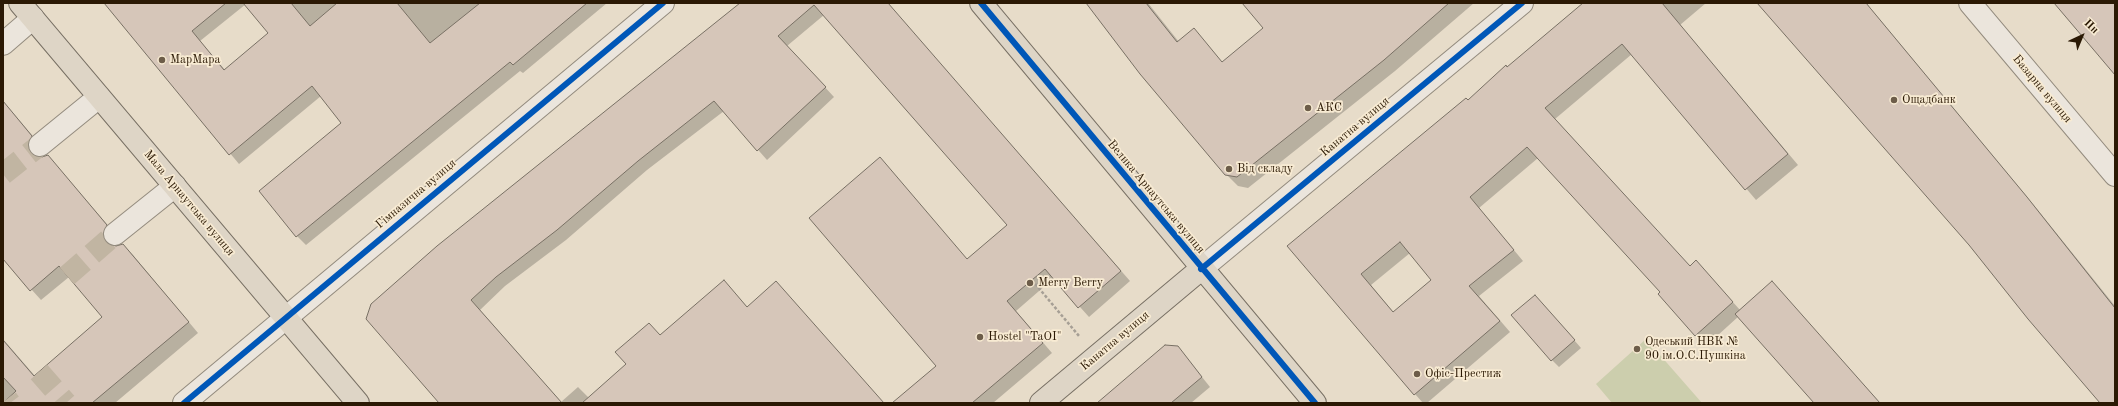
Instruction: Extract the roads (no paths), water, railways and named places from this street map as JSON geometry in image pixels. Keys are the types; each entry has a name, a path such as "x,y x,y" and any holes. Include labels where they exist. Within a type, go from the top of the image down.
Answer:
{"main road":[{"name":"Велика Арнаутська вулиця","path":"981,3 1201,269 1315,403"},
{"name":"Мала Арнаутська вулиця","path":"27,11 358,403"},
{"name":"Канатна вулиця","path":"1041,403 1201,269"}],"street":[{"name":"Гімназична вулиця","path":"184,403 285,317 663,3"},
{"name":"Канатна вулиця","path":"1201,269 1522,3"},
{"name":"Базарна вулиця","path":"1970,3 2115,175"},
{"path":"3,44 27,11"},
{"path":"40,145 99,97"},
{"path":"115,234 174,186"}],"tunnel":[{"path":"3,174 40,145"},
{"path":"67,276 115,234"},
{"path":"39,372 66,403"},
{"path":"7,399 10,403"}],"place":[{"name":"МарМара","path":"162,60"},
{"name":"Ощадбанк","path":"1894,100"},
{"name":"АКС","path":"1308,108"},
{"name":"Від складу","path":"1229,169"},
{"name":"Merry Berry","path":"1030,283"},
{"name":"Hostel \"TaOI\"","path":"980,337"},
{"name":"Одеський НВК № 90 ім.О.С.Пушкіна","path":"1637,349"},
{"name":"Офіс-Престиж","path":"1417,374"}]}
